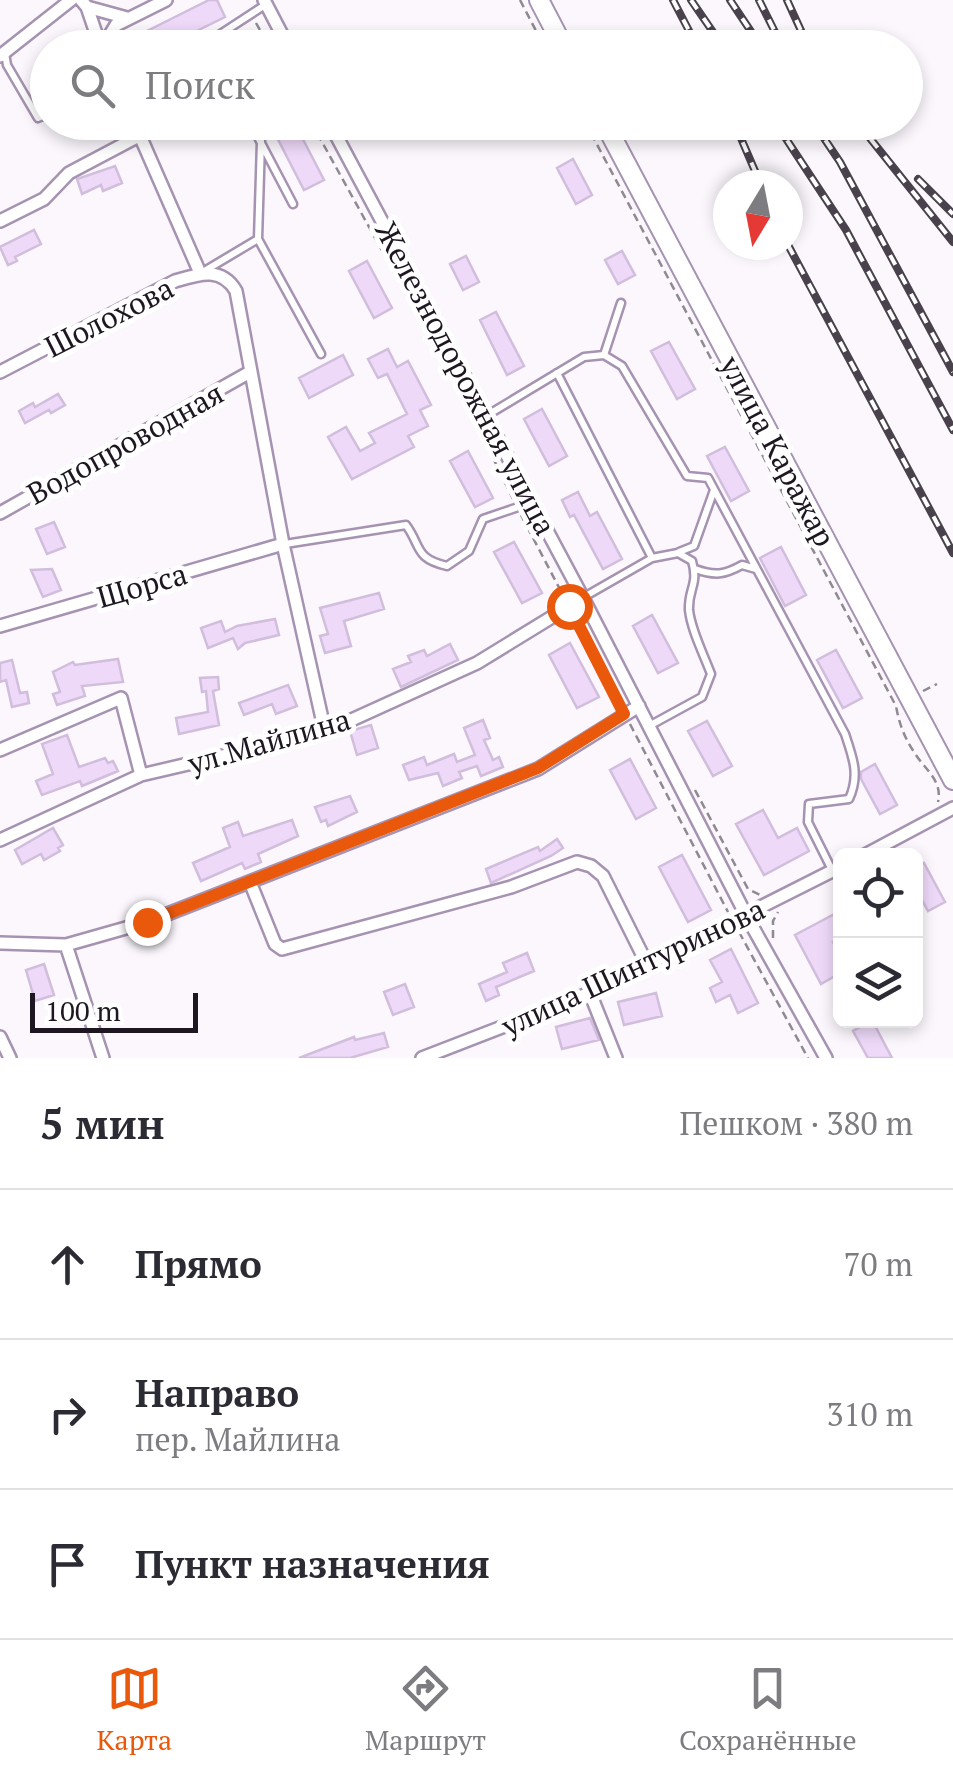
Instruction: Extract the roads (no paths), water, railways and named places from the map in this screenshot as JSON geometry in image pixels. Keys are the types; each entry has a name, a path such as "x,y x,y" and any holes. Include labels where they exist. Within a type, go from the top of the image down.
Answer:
{"main road":[{"path":"538,0 554,30"},
{"name":"улица Каражар","path":"614,140 953,780"}],"street":[{"path":"34,30 71,0"},
{"path":"113,30 127,18 166,0"},
{"path":"265,2 280,30"},
{"path":"84,3 127,18"},
{"path":"84,3 94,30"},
{"path":"3,55 30,33"},
{"path":"0,221 44,200 69,172 132,140"},
{"path":"142,140 200,273"},
{"name":"Железнодорожная улица","path":"338,140 482,419 532,502 639,706 740,920 826,1058"},
{"name":"Шолохова","path":"0,372 175,281 200,273 222,274 236,291 250,372"},
{"path":"250,372 326,732"},
{"name":"Водопроводная","path":"0,513 250,372"},
{"name":"Щорса","path":"0,626 284,544"},
{"name":"ул.Майлина","path":"0,840 142,776 326,732 477,662 583,598"},
{"path":"0,750 121,698 142,776"},
{"path":"0,943 66,945 147,922 538,768 639,706"},
{"path":"878,848 953,808"},
{"path":"250,882 275,944 282,949 511,887 577,862 603,876 647,964"},
{"name":"улица Шинтуринова","path":"422,1058 590,993 833,871"},
{"path":"66,945 103,1058"},
{"path":"590,993 616,1058"},
{"path":"0,1037 10,1058"}],"lane":[{"path":"228,30 265,2"},
{"path":"3,55 30,105"},
{"path":"260,142 293,204"},
{"path":"260,142 258,238 321,354"},
{"path":"200,273 258,238"},
{"path":"604,355 621,303"},
{"path":"482,419 584,358 604,355 622,366 686,476 708,478 845,734 856,767 856,785 849,798 809,804 808,822 833,864"},
{"path":"557,374 652,558"},
{"path":"583,598 652,558 694,546 714,490"},
{"path":"284,544 406,525 418,552 431,562 446,566 469,551 483,519 532,502"},
{"path":"649,726 702,696 711,674 689,614 690,594 697,579 694,568 692,561 678,553"},
{"path":"694,568 713,575 726,574 742,565 756,569"}],"railway":[{"path":"673,0 689,30"},
{"path":"691,0 712,30"},
{"path":"730,0 750,30"},
{"path":"759,0 774,30"},
{"path":"787,0 801,30"},
{"path":"742,140 755,170"},
{"path":"787,140 846,230 953,430"},
{"path":"825,140 953,372"},
{"path":"871,140 953,242"},
{"path":"918,179 953,214"},
{"path":"796,260 953,553"}]}
